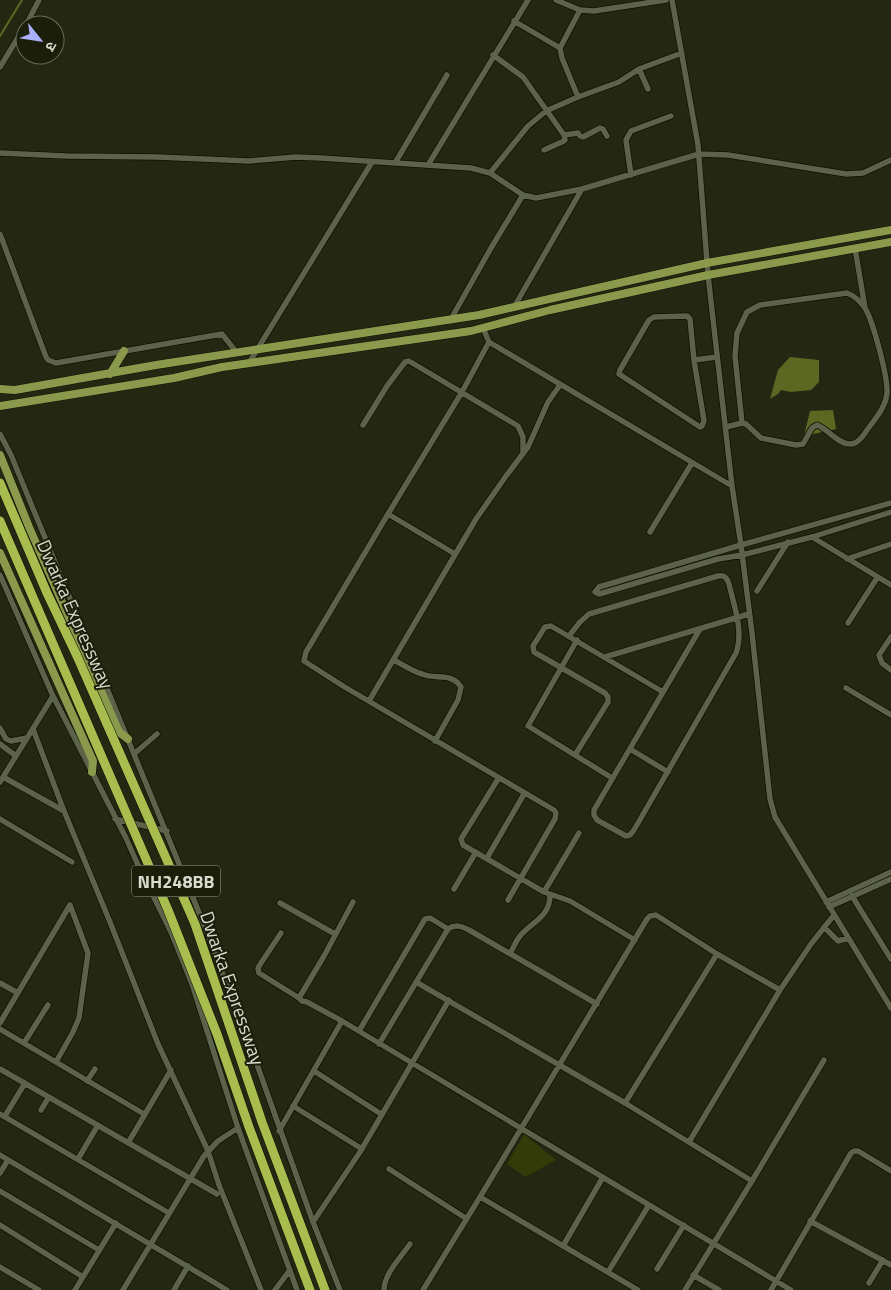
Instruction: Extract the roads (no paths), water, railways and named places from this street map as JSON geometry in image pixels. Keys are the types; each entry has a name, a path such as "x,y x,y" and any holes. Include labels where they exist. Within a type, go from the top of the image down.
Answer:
{"highway":[{"name":"Dwarka Expressway","path":"0,483 194,924 262,1122 325,1290"},
{"name":"Dwarka Expressway","path":"0,521 168,910 218,1034 249,1126 310,1290"}],"main road":[{"path":"0,389 14,390 479,315 707,263 891,230"},
{"path":"0,406 174,378 249,363 483,328 550,310 708,275 891,242"},
{"path":"110,374 124,351"},
{"path":"0,455 29,527 119,732 128,739"},
{"path":"0,553 93,761 92,772"}],"street":[{"path":"31,15 39,0"},
{"path":"428,166 493,55 528,0"},
{"path":"556,0 580,10 594,12 666,0"},
{"path":"672,0 699,154 708,275 770,799 773,810 827,904 891,1008"},
{"path":"578,97 562,58 560,48 580,10"},
{"path":"514,22 560,48"},
{"path":"0,67 15,42"},
{"path":"490,173 528,126 546,111 619,82 639,69 682,53"},
{"path":"493,55 523,77 564,135 564,141 544,150"},
{"path":"639,69 648,89"},
{"path":"395,163 447,75"},
{"path":"631,174 627,136 638,128 671,116"},
{"path":"564,135 578,132 583,137 602,128 607,136"},
{"path":"0,153 249,161 304,158 471,168 490,173 523,195 536,198 544,198 582,188 699,154 728,155 846,174 863,173 891,160"},
{"path":"249,363 372,162"},
{"path":"514,307 582,188"},
{"path":"451,319 490,248 523,195"},
{"path":"0,234 48,360 56,363 222,334 237,353"},
{"path":"855,248 865,309"},
{"path":"726,427 742,423 750,426 761,438 796,445 803,444 812,428 817,425 847,444 853,444 860,440 879,414 887,393 886,380 871,320 854,296 847,293 760,305 748,312 740,324 735,342 734,356 742,423"},
{"path":"687,316 690,319 694,360 704,421 700,427 619,374 645,324 654,317 687,316"},
{"path":"483,328 489,342 732,486"},
{"path":"489,342 462,392 306,652 304,661 435,741 554,810 556,813 555,819 508,900"},
{"path":"694,360 718,357"},
{"path":"363,425 387,386 405,362 409,360 518,426 523,437 523,454"},
{"path":"369,701 455,554 486,505 532,440 552,396 560,384"},
{"path":"0,434 11,455 205,926 254,1056 279,1131 340,1290"},
{"path":"650,532 692,463"},
{"path":"891,503 599,586 595,592 599,594 718,560 742,556 812,537 891,512"},
{"path":"388,514 455,554"},
{"path":"812,537 891,585"},
{"path":"757,591 788,542"},
{"path":"847,559 891,544"},
{"path":"0,575 53,696 126,838 171,932 192,984 238,1128 297,1290"},
{"path":"569,636 589,614 718,576 722,575 726,578 737,618 740,641 736,653 634,830 630,835 626,836 597,820 594,810 700,628"},
{"path":"848,623 877,578"},
{"path":"605,657 749,614"},
{"path":"575,755 608,702 608,697 605,693 534,652 533,646 545,627 548,625 577,640 663,692"},
{"path":"891,637 879,655 882,663 891,670"},
{"path":"577,640 528,726 612,778"},
{"path":"394,660 431,677 453,679 462,687 458,700 435,741"},
{"path":"846,688 891,715"},
{"path":"53,696 2,780 64,811"},
{"path":"0,728 6,740 11,742 27,738"},
{"path":"33,729 158,1044 208,1151 218,1185 262,1290"},
{"path":"134,754 156,734"},
{"path":"6,749 11,742"},
{"path":"0,744 16,756"},
{"path":"630,749 668,772"},
{"path":"498,778 462,839 463,845 547,893 570,902 635,940"},
{"path":"487,858 524,794"},
{"path":"115,818 166,831"},
{"path":"0,819 72,862"},
{"path":"510,954 520,937 545,912 549,904 547,893 579,832"},
{"path":"454,889 476,852"},
{"path":"827,904 891,872"},
{"path":"827,904 891,880"},
{"path":"852,896 891,959"},
{"path":"300,998 353,902"},
{"path":"280,903 335,934"},
{"path":"0,1023 70,905 88,953 79,1018 56,1062"},
{"path":"423,1290 650,916 656,915 717,954 780,990"},
{"path":"689,1142 780,990 834,915"},
{"path":"359,1032 425,919 430,918 448,928"},
{"path":"379,1044 448,928 452,926 460,926 597,1004"},
{"path":"824,927 838,941 848,938"},
{"path":"281,933 261,961 258,969 259,973 302,1001 307,1002 412,1063 791,1290"},
{"path":"625,1103 717,954"},
{"path":"416,982 625,1103 752,1181"},
{"path":"0,983 18,993"},
{"path":"313,1222 362,1149 448,1000"},
{"path":"24,1043 48,1005"},
{"path":"279,1131 342,1022"},
{"path":"0,1029 144,1114"},
{"path":"685,1290 824,1060"},
{"path":"87,1081 95,1068"},
{"path":"0,1069 217,1194"},
{"path":"128,1143 171,1070"},
{"path":"314,1071 381,1114"},
{"path":"24,1083 2,1115 169,1213"},
{"path":"41,1110 49,1097"},
{"path":"293,1106 362,1149"},
{"path":"78,1159 98,1125"},
{"path":"123,1290 208,1151 218,1141 238,1128"},
{"path":"770,1290 849,1155 854,1151 891,1171"},
{"path":"0,1155 188,1266 219,1288 227,1290"},
{"path":"0,1173 8,1160"},
{"path":"389,1169 467,1219"},
{"path":"563,1246 603,1177"},
{"path":"0,1191 99,1250"},
{"path":"480,1197 638,1290"},
{"path":"608,1272 650,1205"},
{"path":"810,1221 891,1265"},
{"path":"75,1290 116,1223"},
{"path":"0,1225 83,1277"},
{"path":"657,1269 684,1225"},
{"path":"384,1290 384,1284 388,1276 410,1244"},
{"path":"869,1283 883,1260"},
{"path":"174,1290 188,1266"},
{"path":"0,1267 39,1290"},
{"path":"275,1290 290,1270"},
{"path":"693,1275 719,1290"}],"waterway":[{"path":"0,36 22,0"}]}
